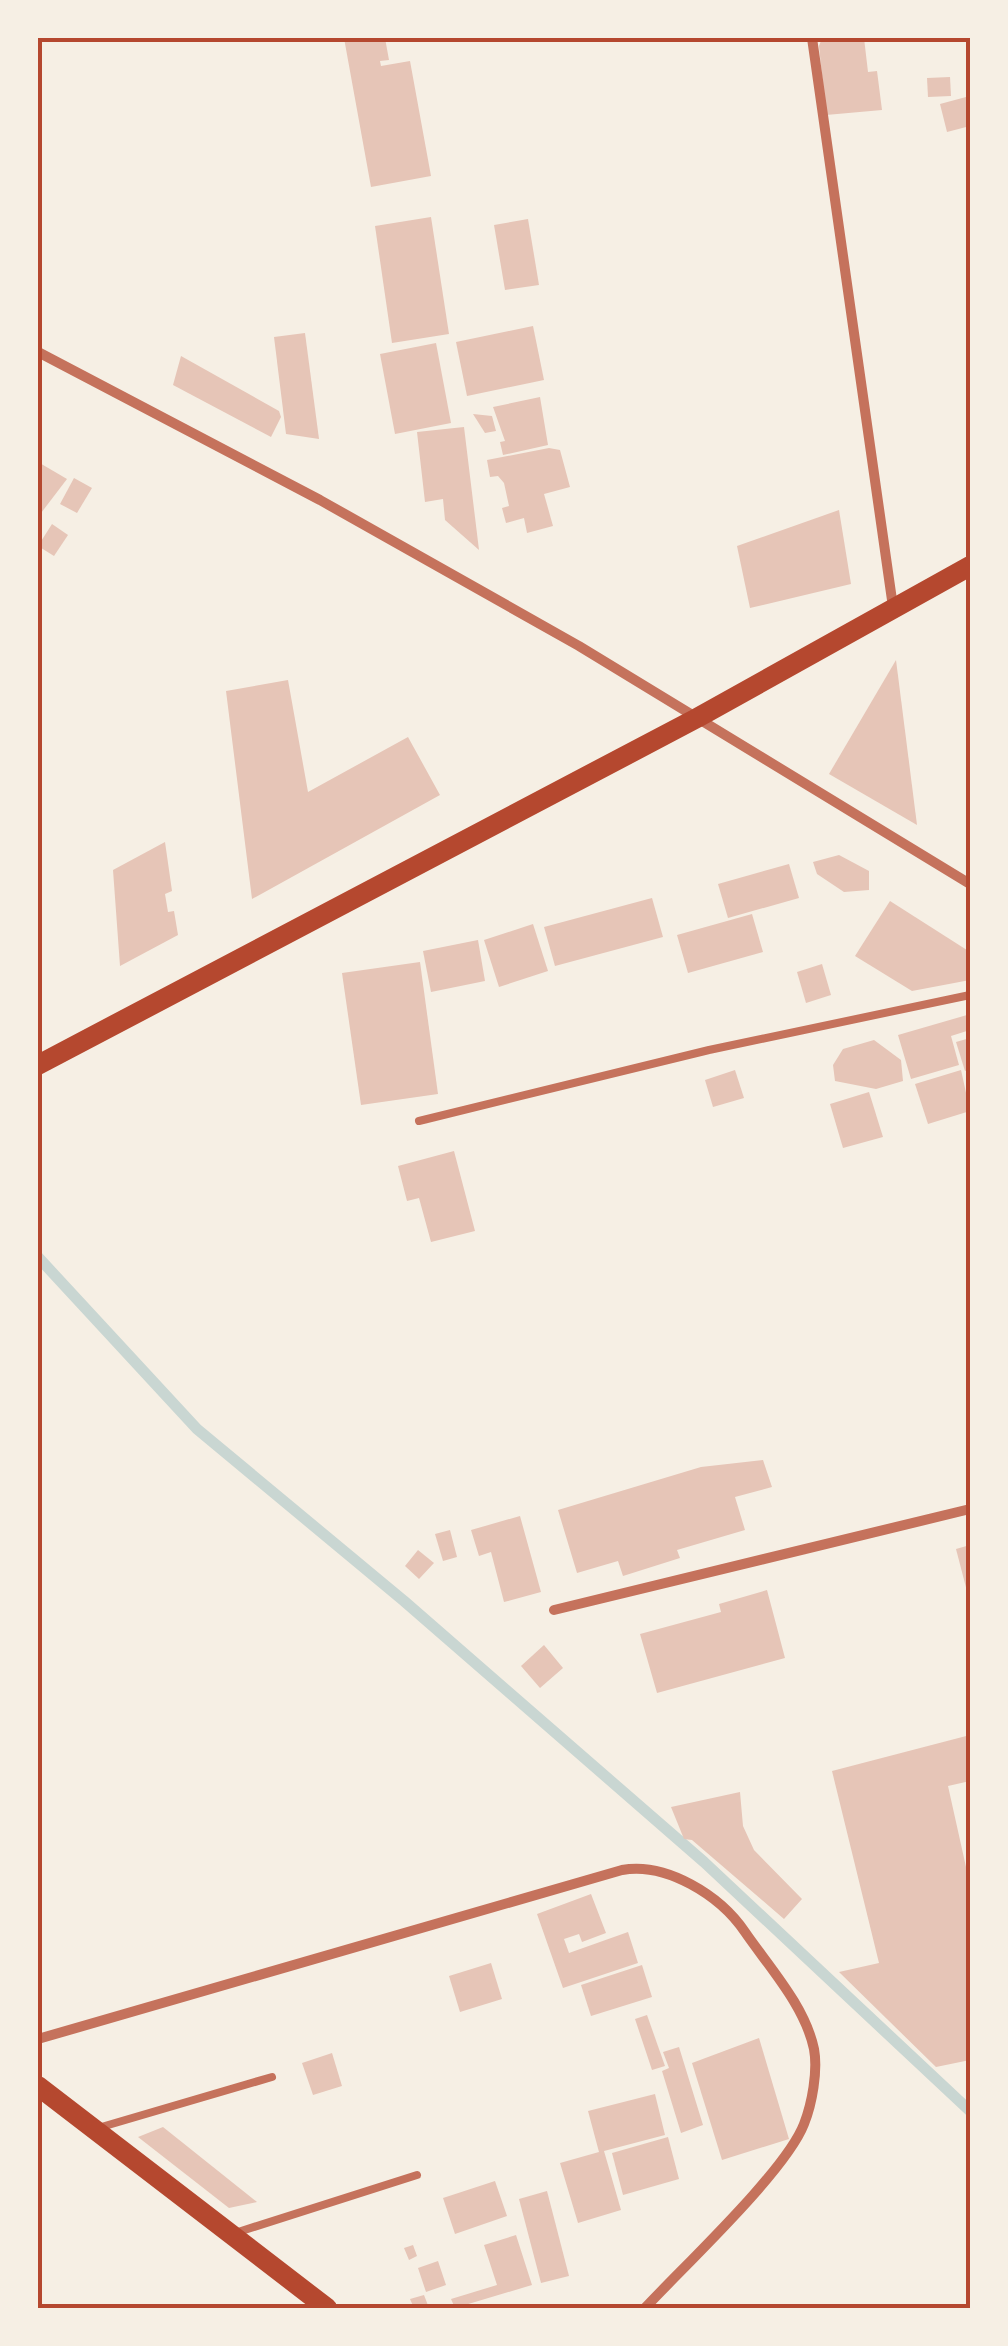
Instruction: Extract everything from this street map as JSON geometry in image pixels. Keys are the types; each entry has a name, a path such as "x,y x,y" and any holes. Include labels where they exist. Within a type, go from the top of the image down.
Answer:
{"main road":[{"path":"38,1064 697,718 970,566"},
{"path":"38,2086 327,2308"}],"street":[{"path":"812,38 893,608"},
{"path":"38,352 320,500 697,718 756,758 970,884"},
{"path":"554,1610 970,1510"},
{"path":"38,2039 622,1870 642,1866 666,1872 702,1893 739,1923 802,2016 814,2050 814,2076 804,2126 778,2165 645,2308"}],"lane":[{"path":"419,1121 709,1050 970,995"},
{"path":"94,2129 272,2077"},
{"path":"230,2234 417,2175"}],"building":[{"path":"344,38 385,38 389,60 380,61 381,66 410,61 431,176 371,187"},
{"path":"822,38 864,38 868,72 877,71 882,110 826,115 819,46"},
{"path":"950,77 951,96 928,97 927,78"},
{"path":"966,97 970,126 947,132 940,104"},
{"path":"431,217 449,334 392,343 375,226"},
{"path":"528,219 539,285 505,290 494,225"},
{"path":"533,326 544,380 467,396 456,342"},
{"path":"305,333 319,439 286,434 274,337"},
{"path":"436,343 451,423 395,434 380,354"},
{"path":"181,356 279,411 281,417 271,437 173,385"},
{"path":"540,397 548,445 503,455 500,442 505,441 493,407"},
{"path":"473,414 492,416 496,431 485,433"},
{"path":"464,427 479,550 445,520 443,499 425,502 417,432"},
{"path":"549,448 560,450 570,487 544,494 553,526 527,533 524,518 506,523 502,508 509,506 504,483 498,476 490,477 487,460"},
{"path":"38,462 67,479 38,517"},
{"path":"74,478 92,488 77,513 60,504"},
{"path":"839,510 851,584 750,608 737,546"},
{"path":"52,524 68,535 54,556 38,546"},
{"path":"896,660 917,825 829,774"},
{"path":"288,680 308,792 408,737 440,795 252,899 226,691"},
{"path":"165,842 172,891 165,894 168,912 174,911 178,935 120,966 113,870"},
{"path":"839,855 869,871 869,890 844,892 817,874 813,862"},
{"path":"789,864 799,898 728,918 718,884"},
{"path":"652,898 663,937 555,966 544,927"},
{"path":"890,901 970,952 970,980 912,991 855,956"},
{"path":"752,914 763,952 688,973 677,935"},
{"path":"533,924 548,971 499,987 484,940"},
{"path":"478,940 485,981 431,992 423,951"},
{"path":"420,962 438,1094 361,1105 342,973"},
{"path":"822,964 831,995 806,1003 797,972"},
{"path":"967,1015 970,1030 951,1036 959,1065 911,1079 898,1035"},
{"path":"970,1038 970,1069 965,1071 956,1042"},
{"path":"874,1040 901,1060 903,1081 876,1089 835,1081 833,1065 843,1049"},
{"path":"735,1070 744,1098 713,1107 705,1080"},
{"path":"961,1070 970,1111 928,1124 915,1084"},
{"path":"869,1092 883,1137 843,1148 830,1104"},
{"path":"454,1151 475,1231 431,1242 419,1198 407,1201 398,1166"},
{"path":"763,1460 772,1487 735,1497 745,1530 677,1550 680,1558 623,1576 618,1561 577,1573 558,1510 701,1467"},
{"path":"520,1516 541,1592 504,1602 491,1552 479,1556 471,1530"},
{"path":"450,1530 457,1557 443,1561 435,1534"},
{"path":"970,1545 970,1599 969,1599 956,1549"},
{"path":"418,1550 434,1563 419,1579 405,1566"},
{"path":"767,1590 785,1658 657,1693 640,1634 721,1612 719,1604"},
{"path":"544,1645 563,1668 540,1688 521,1666"},
{"path":"970,1735 970,1781 948,1786 970,1885 970,2060 936,2067 839,1972 879,1963 832,1771"},
{"path":"740,1792 743,1826 754,1850 802,1899 784,1919 692,1840 684,1839 671,1807"},
{"path":"591,1894 606,1933 582,1942 579,1934 564,1939 569,1953 628,1932 638,1963 563,1988 537,1914"},
{"path":"491,1963 502,1999 460,2012 449,1976"},
{"path":"642,1965 652,1997 591,2016 581,1985"},
{"path":"647,2015 665,2066 652,2070 635,2019"},
{"path":"759,2038 789,2139 722,2160 692,2063"},
{"path":"679,2047 703,2125 681,2133 662,2071 669,2068 663,2052"},
{"path":"332,2053 342,2086 313,2095 302,2063"},
{"path":"655,2094 665,2135 604,2151 621,2210 578,2223 560,2163 599,2152 588,2111"},
{"path":"163,2127 257,2202 229,2208 138,2137"},
{"path":"668,2137 679,2179 623,2195 612,2153"},
{"path":"495,2181 507,2216 455,2234 443,2198"},
{"path":"547,2191 569,2276 541,2283 519,2199"},
{"path":"516,2235 532,2285 455,2308 451,2299 497,2285 484,2245"},
{"path":"413,2245 417,2256 409,2260 404,2248"},
{"path":"438,2261 446,2285 426,2292 418,2268"},
{"path":"424,2295 429,2308 414,2308 410,2299"}],"waterway":[{"path":"38,1257 197,1429 404,1601 704,1862 970,2111"}]}
